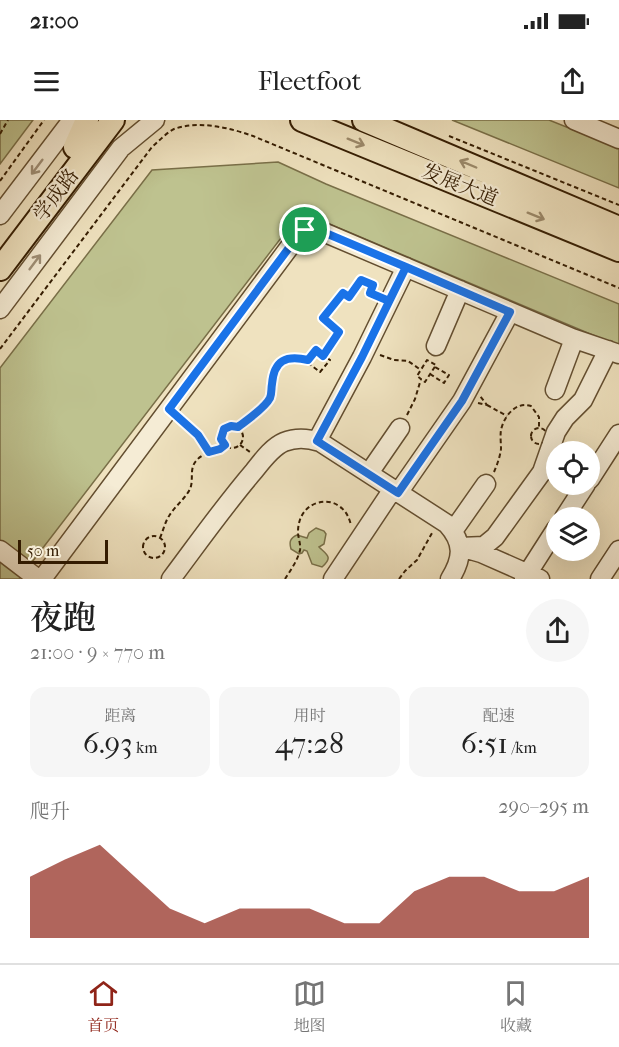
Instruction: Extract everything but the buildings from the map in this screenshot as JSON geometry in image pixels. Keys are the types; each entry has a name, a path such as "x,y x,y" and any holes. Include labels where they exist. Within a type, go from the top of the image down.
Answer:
{"main road":[{"path":"80,152 87,120"},
{"name":"学成路","path":"0,269 80,152 95,120"},
{"name":"学成路","path":"0,246 80,152 113,120"},
{"path":"80,152 125,120"},
{"name":"发展大道","path":"296,120 311,124 619,250"},
{"name":"发展大道","path":"364,120 619,228"}],"street":[{"path":"0,215 72,120"},
{"path":"0,309 122,148 155,120"},
{"path":"574,120 619,139"},
{"path":"0,550 40,579 300,233 310,228 574,339 613,352 583,400 565,418 556,432 542,472 495,537 484,546 451,533"},
{"path":"317,441 362,357 406,267"},
{"path":"435,346 460,290"},
{"path":"333,579 462,401 510,312"},
{"path":"555,390 574,339"},
{"path":"369,474 400,428"},
{"path":"600,463 619,434"},
{"path":"171,579 264,459 282,442 294,439 307,438 317,441 396,491 481,553 530,577 546,547"},
{"path":"451,533 486,484"},
{"path":"450,579 459,558 451,533"},
{"path":"600,579 619,550"}],"path":[{"path":"0,134 8,120"},
{"path":"0,182 44,120"},
{"path":"0,349 152,147 173,130 191,125 236,130 253,136 619,288"},
{"path":"443,134 619,206"},
{"path":"323,356 339,332 323,318 343,293 349,297 361,280 373,285 370,293 389,301"},
{"path":"316,350 330,360 320,372 308,363 308,360 316,350"},
{"path":"362,357 381,355 394,360 408,361 421,370"},
{"path":"238,427 267,402 272,392 273,375 280,362 294,358 308,360"},
{"path":"430,374 444,383 449,375 427,360 417,376 425,382 430,374 435,367"},
{"path":"400,428 415,399 421,379"},
{"path":"486,484 497,466 502,428 507,416 515,408 528,404 539,417 539,427"},
{"path":"487,405 507,416"},
{"path":"169,409 198,435 209,452"},
{"path":"231,426 238,427 243,432 242,443 235,448 225,445 221,439 224,429 231,426"},
{"path":"160,538 169,516 189,491 194,463 209,452 225,445"},
{"path":"285,579 299,554 298,522 305,510 313,504 332,503 340,507 349,517 351,526"},
{"path":"399,579 417,560 451,533"},
{"path":"154,536 160,538 165,547 162,554 153,558 146,554 143,548 145,541 154,536"}],"green space":[{"path":"0,120 33,120 0,164"},
{"path":"452,120 549,120 619,148 619,188"},
{"path":"278,162 326,184 619,304 619,346 301,212 19,579 0,579 0,368 152,170"},
{"path":"316,528 326,534 324,544 319,547 328,558 322,567 312,564 307,551 304,550 299,554 290,547 293,537 297,535 307,538 309,533"}],"route":[{"path":"305,230 300,233 169,409 198,435 209,452 220,449 225,445 221,439 224,429 231,426 238,427 267,402 272,392 273,375 280,362 294,358 308,360 316,350 323,356 339,332 323,318 343,293 349,297 361,280 373,285 370,293 389,301 406,267 510,312 462,401 398,493 317,441 362,357 406,267 316,229 305,230"}]}
